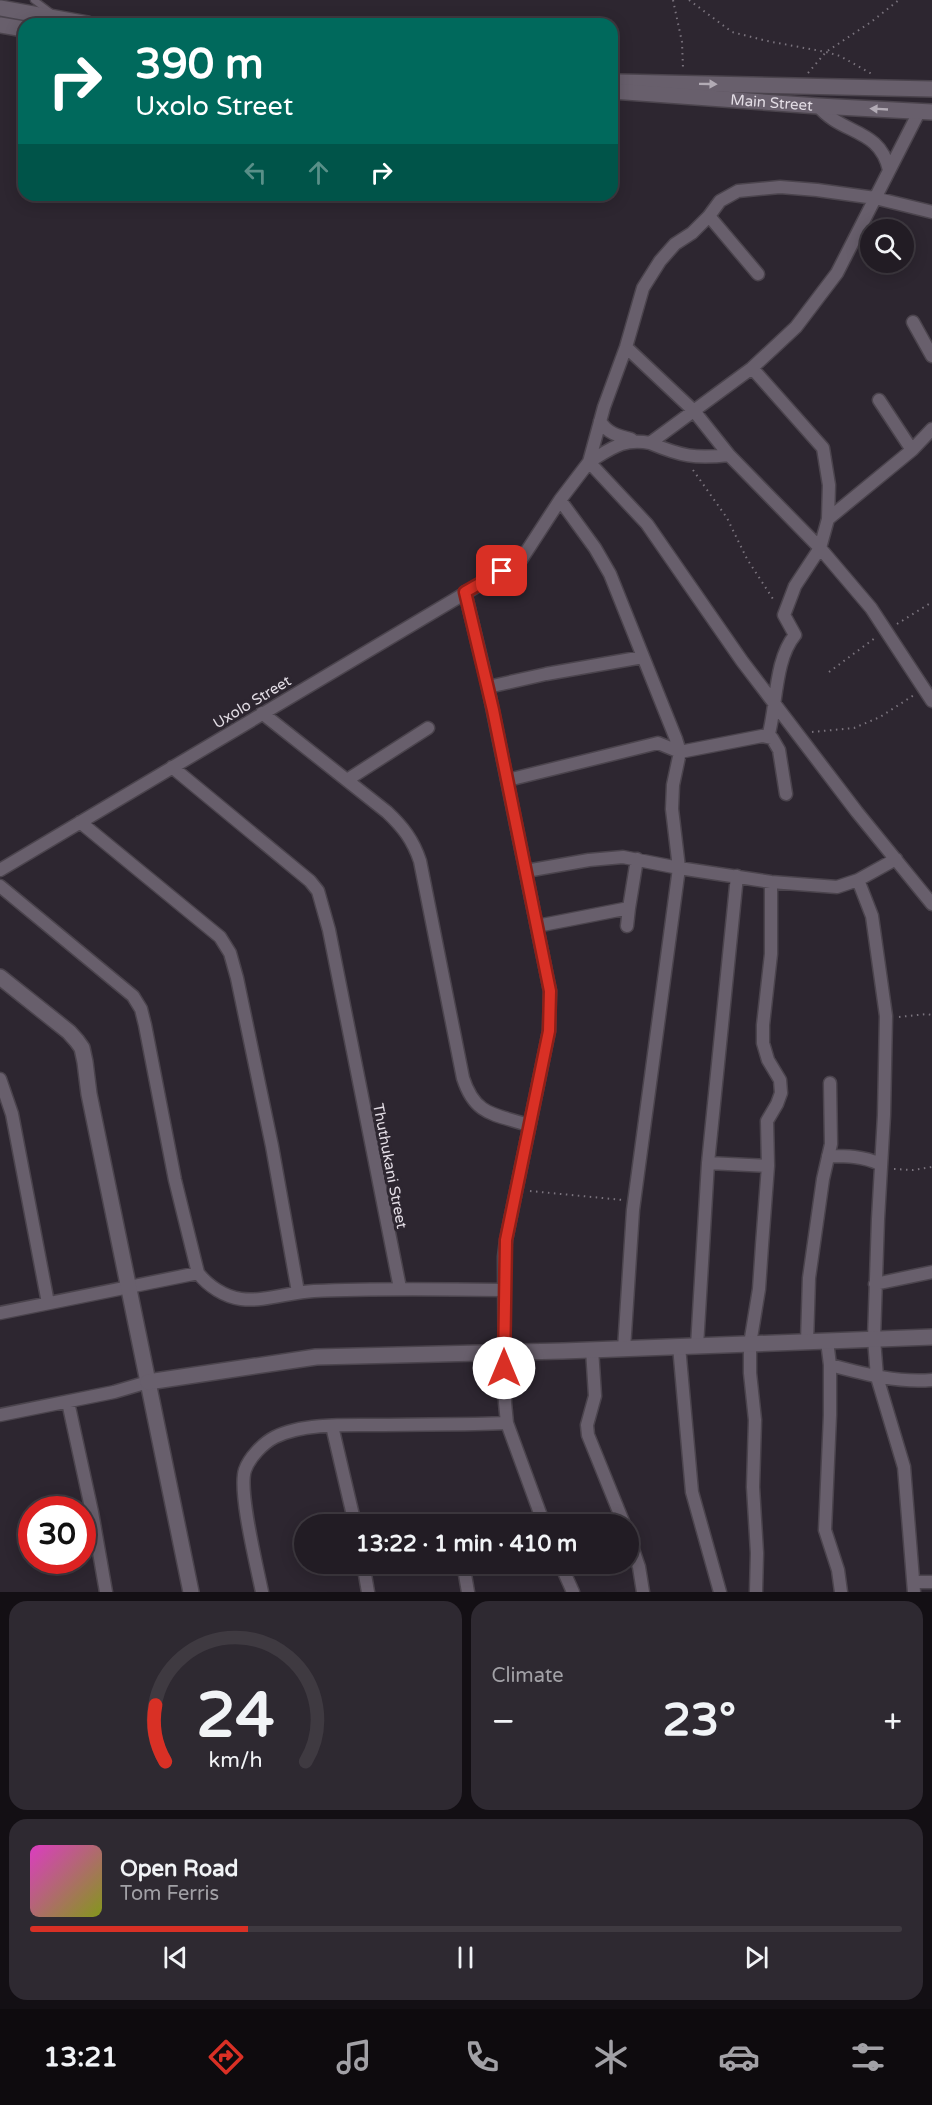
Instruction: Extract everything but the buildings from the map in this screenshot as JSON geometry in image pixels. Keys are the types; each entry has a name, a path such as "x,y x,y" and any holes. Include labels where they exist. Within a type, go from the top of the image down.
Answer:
{"street":[{"path":"0,8 57,18"},
{"path":"0,25 18,28"},
{"name":"Main Street","path":"618,81 932,89"},
{"name":"Main Street","path":"618,91 926,112"},
{"path":"818,106 825,115 838,124 872,140 886,157 889,170"},
{"path":"650,443 752,368 796,327 837,273 889,170 926,112"},
{"path":"589,462 643,288 660,261 675,244 692,233 720,201 738,191 789,188 875,198 932,212"},
{"path":"709,216 758,274"},
{"path":"913,322 932,356"},
{"path":"626,347 694,411 729,454 820,548 871,608 932,701"},
{"path":"752,368 823,448 829,485 828,519 820,548 795,585 784,615 795,635 784,653 768,737"},
{"path":"879,400 912,450"},
{"path":"600,422 604,429 618,436 650,443 682,455 707,457 729,454"},
{"path":"828,519 912,450 932,429"},
{"path":"624,1349 635,1201 679,868 672,809 673,785 680,752 610,574 595,548 560,500 589,462 620,443 636,441"},
{"path":"589,462 647,524 742,661 857,812 932,904"},
{"name":"Uxolo Street","path":"0,870 521,560 560,500"},
{"path":"465,592 508,780 550,991 546,1045 506,1240 504,1290 507,1423 540,1514"},
{"path":"488,687 643,657"},
{"path":"262,713 402,826 415,845 460,1066 468,1094 478,1106 488,1112 528,1125"},
{"path":"347,780 428,728"},
{"path":"508,780 658,743 680,752 762,736 772,738 779,750 786,794"},
{"name":"Thuthukani Street","path":"172,767 310,881 318,891 329,930 400,1288"},
{"path":"80,822 220,937 230,952 272,1146 298,1292"},
{"path":"526,871 610,857 637,859 771,882 837,887 858,880 896,859"},
{"path":"627,926 637,859"},
{"path":"697,1346 708,1163 736,876"},
{"path":"858,880 872,916 886,1018 884,1115 875,1284 874,1340 877,1377 904,1467 914,1587 932,1582"},
{"path":"756,1592 754,1420 750,1344 759,1289 768,1166 767,1121 781,1093 780,1080 768,1060 763,1043 771,954 771,882"},
{"path":"0,886 115,980 138,1002 145,1025 175,1180 198,1273 204,1281 240,1299 298,1292 400,1288 504,1290"},
{"path":"537,926 629,908"},
{"path":"0,977 69,1032 81,1048 191,1592"},
{"path":"0,1079 12,1114 48,1303"},
{"path":"807,1342 809,1278 832,1127 830,1083"},
{"path":"828,1156 849,1156 880,1164"},
{"path":"708,1163 768,1166"},
{"path":"875,1284 932,1272"},
{"path":"0,1312 198,1273"},
{"path":"0,1415 68,1402 148,1382 316,1356 624,1349 932,1337"},
{"path":"827,1341 830,1365 830,1415 825,1530 838,1570 841,1592"},
{"path":"679,1346 692,1491 720,1592"},
{"path":"592,1349 595,1396 587,1425 588,1435 620,1514"},
{"path":"830,1365 877,1377 932,1380"},
{"path":"68,1402 106,1592"},
{"path":"262,1592 244,1495 245,1470 255,1454 275,1436 300,1429 333,1426 507,1423"},
{"path":"333,1426 353,1514"},
{"path":"639,1567 643,1592"},
{"path":"365,1574 368,1592"},
{"path":"465,1574 468,1592"},
{"path":"565,1574 573,1592"}],"lane":[{"path":"34,0 61,18"}],"path":[{"path":"673,0 682,42 684,84"},
{"path":"689,0 732,32 840,56 876,76 887,88"},
{"path":"798,86 826,52 871,22 898,0"},
{"path":"682,455 727,518 747,559 784,615"},
{"path":"798,732 854,728 880,717 925,689"},
{"path":"886,1018 932,1015"},
{"path":"880,1164 892,1169 903,1170 932,1167"},
{"path":"517,1189 557,1195 635,1201"}],"route":[{"path":"502,571 465,592 508,780 551,1005 549,1031 506,1240 504,1368"}]}
